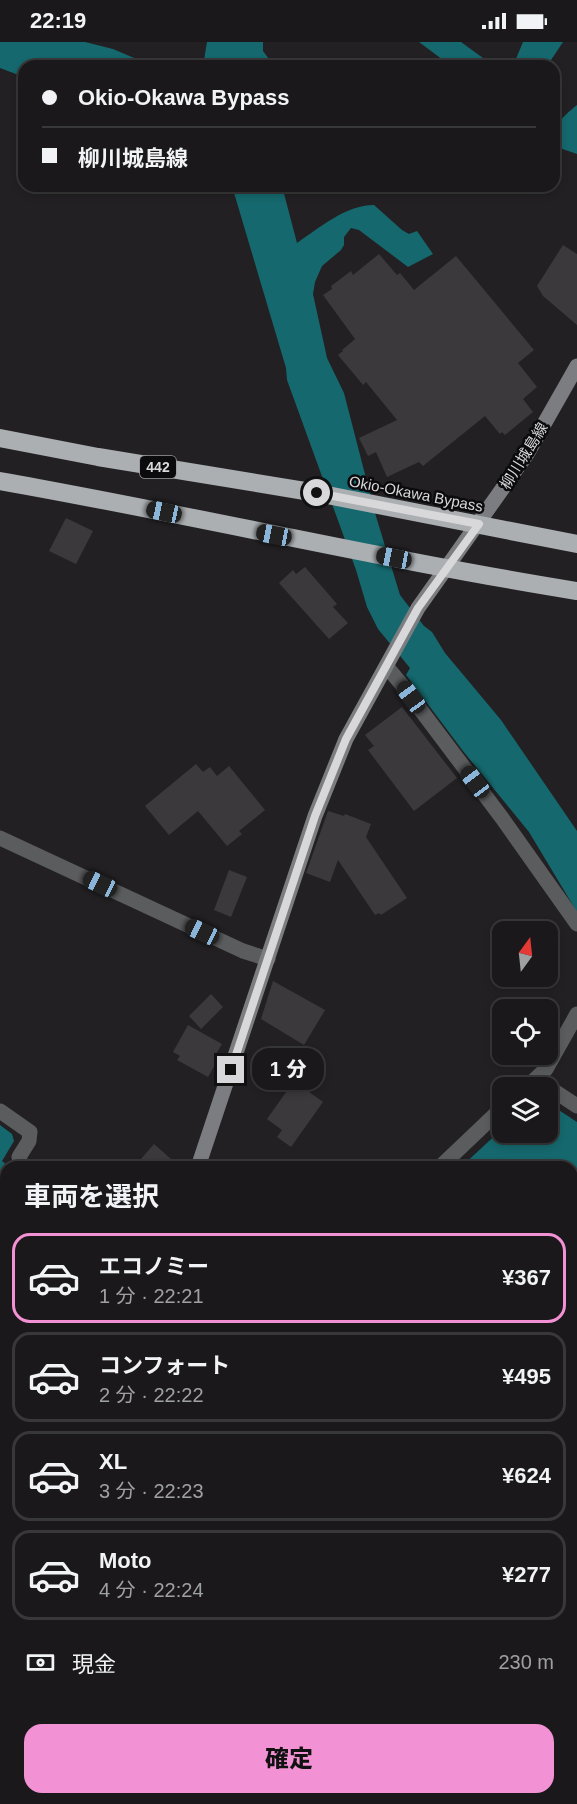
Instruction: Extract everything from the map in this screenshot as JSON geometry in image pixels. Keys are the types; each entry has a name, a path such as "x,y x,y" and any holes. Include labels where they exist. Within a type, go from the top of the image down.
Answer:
{"highway":[{"name":"Okio-Okawa Bypass","path":"0,438 98,457 317,493 577,544"},
{"path":"0,481 97,498 339,548 577,591"}],"main road":[{"name":"柳川城島線","path":"200,1161 315,816 346,739 418,608 527,454 577,366"}],"street":[{"path":"389,662 402,685 577,924"},
{"path":"0,838 243,951 268,959"},
{"path":"537,1077 546,1069 577,1014"},
{"path":"558,1096 577,1106"},
{"path":"0,1111 30,1132 29,1141 19,1157 20,1161"},
{"path":"446,1161 492,1118"}],"water":[{"path":"0,42 85,42 113,49 139,60 18,60 18,75 0,68"},
{"path":"207,42 263,42 263,51 270,60 204,60"},
{"path":"419,42 461,42 486,60 443,60"},
{"path":"523,42 563,42 551,60 516,60"},
{"path":"577,105 577,154 560,148 560,121"},
{"path":"234,192 284,192 297,243 343,213 374,205 402,230 409,234 417,231 433,254 408,267 359,230 351,228 344,237 341,250 322,266 313,294 327,358 344,393 375,513 400,595 501,720 577,831 577,912 529,832 463,751 406,675 410,668 378,629 367,607 356,570 287,380 286,368"},
{"path":"558,1110 577,1122 577,1161 467,1161 492,1138 492,1143 558,1143"},
{"path":"0,1125 12,1134 14,1141 0,1161"}],"building":[{"path":"563,245 577,254 577,325 543,296 537,286"},
{"path":"379,254 397,275 400,273 414,290 456,256 534,350 518,363 537,387 523,399 533,412 505,435 502,432 500,434 485,416 423,466 419,462 387,477 376,452 368,456 359,438 397,420 366,382 363,385 338,355 355,339 323,295 351,271 353,275"},
{"path":"66,518 93,531 76,564 49,551"},
{"path":"305,567 337,604 333,607 348,623 329,639 279,583 293,570 296,574"},
{"path":"402,707 457,778 414,811 368,750 374,746 365,735"},
{"path":"196,764 203,772 210,767 217,776 229,766 265,810 239,831 242,834 227,846 198,811 169,835 145,806"},
{"path":"328,811 344,816 345,814 371,824 366,837 407,898 381,915 379,913 375,915 338,860 330,882 306,873"},
{"path":"229,870 247,877 231,917 214,910"},
{"path":"273,981 325,1010 304,1045 261,1019"},
{"path":"211,994 223,1007 201,1029 189,1016"},
{"path":"188,1025 222,1044 216,1054 220,1056 208,1077 177,1060 180,1056 173,1052"},
{"path":"294,1081 323,1102 291,1147 277,1137 282,1130 267,1119"},
{"path":"154,1144 173,1161 139,1161"}],"route":[{"path":"231,1070 315,816 346,739 418,608 479,524 317,493"}]}
